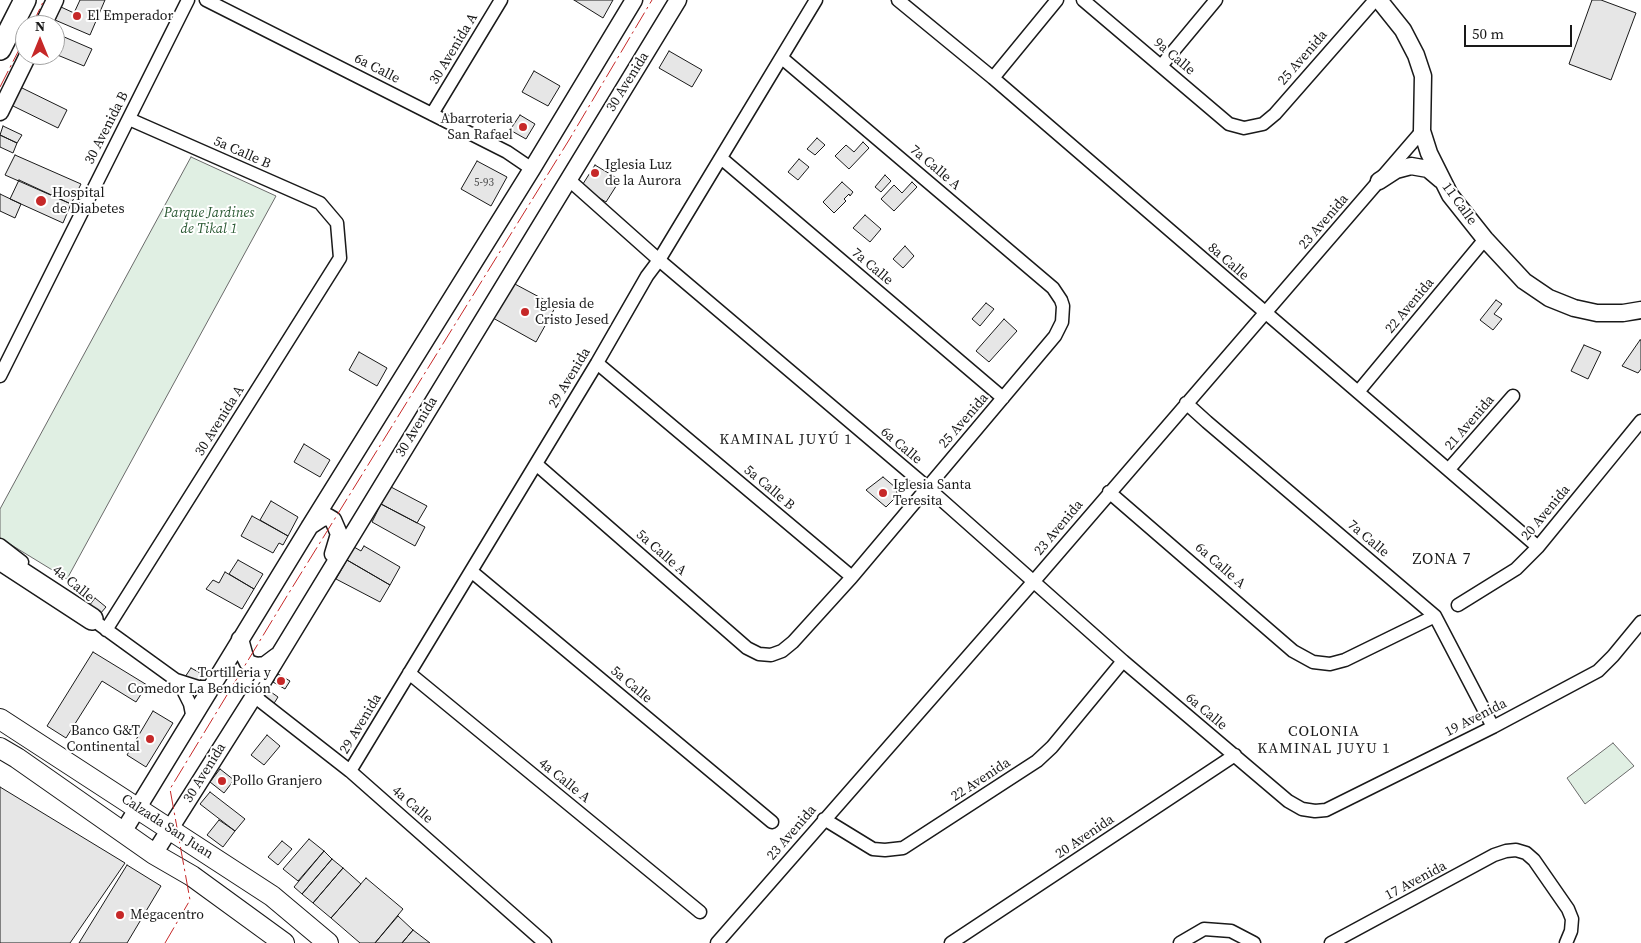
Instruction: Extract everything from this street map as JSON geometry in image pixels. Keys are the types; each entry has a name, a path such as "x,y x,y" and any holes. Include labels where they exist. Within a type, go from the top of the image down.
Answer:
{"highway":[{"path":"0,49 25,0"},
{"path":"0,559 99,624"}],"main road":[{"name":"Calzada San Juan","path":"0,719 272,896 328,943"},
{"name":"Calzada San Juan","path":"0,748 154,854 192,876 284,943"}],"street":[{"path":"48,15 55,0"},
{"name":"30 Avenida B","path":"0,376 188,0"},
{"name":"6a Calle","path":"206,0 507,152 532,169"},
{"path":"123,832 240,639 532,169 634,0"},
{"name":"30 Avenida","path":"154,854 254,696 678,0"},
{"name":"29 Avenida","path":"350,771 597,363 647,276 660,260 816,0"},
{"name":"8a Calle","path":"898,0 993,78 1538,547"},
{"path":"993,78 1057,0"},
{"name":"9a Calle","path":"1083,0 1229,124 1239,128 1249,128"},
{"path":"1161,66 1216,0"},
{"name":"25 Avenida","path":"1249,128 1262,124 1275,114 1375,0"},
{"name":"11 Calle","path":"1379,0 1403,30 1416,55 1423,76 1422,132 1429,153 1450,195 1485,239 1524,281 1549,298 1574,308 1597,313 1623,313 1641,310"},
{"name":"30 Avenida A","path":"432,114 497,1"},
{"name":"7a Calle A","path":"782,58 1046,281 1058,294 1063,306"},
{"path":"0,112 23,65"},
{"name":"5a Calle B","path":"128,119 320,203 337,223"},
{"name":"23 Avenida","path":"717,943 1034,581 1422,132"},
{"name":"7a Calle","path":"721,158 1003,398"},
{"path":"1379,181 1396,170 1411,166 1428,169 1441,180"},
{"name":"6a Calle","path":"568,179 660,260 927,487 1123,661 1288,802 1307,810"},
{"name":"30 Avenida A","path":"99,624 340,258 337,223"},
{"name":"22 Avenida","path":"1358,392 1485,239"},
{"name":"25 Avenida","path":"771,655 782,651 792,642 852,577 1055,336 1062,322 1063,306"},
{"name":"5a Calle B","path":"597,363 852,577"},
{"name":"21 Avenida","path":"1449,469 1513,396"},
{"name":"7a Calle","path":"1186,403 1435,616 1493,727"},
{"name":"20 Avenida","path":"1458,605 1516,569 1538,547 1641,421"},
{"name":"5a Calle A","path":"536,464 747,648 758,654 771,655"},
{"name":"6a Calle A","path":"1109,492 1293,650 1313,662 1326,664 1345,660 1435,616"},
{"path":"310,526 322,518 328,518 333,520 339,534 325,577"},
{"name":"4a Calle","path":"0,545 99,624 176,680 190,704 192,714 189,722"},
{"name":"5a Calle","path":"471,571 772,822"},
{"name":"19 Avenida","path":"1307,810 1326,810 1493,727 1598,670 1641,622"},
{"path":"240,639 244,657 248,663 258,666 265,665 279,655"},
{"name":"22 Avenida","path":"824,819 873,849 903,848 1037,761 1052,747 1123,661"},
{"name":"4a Calle A","path":"409,673 700,912"},
{"name":"4a Calle","path":"176,680 198,687 208,687 214,682"},
{"name":"4a Calle","path":"254,696 350,771 545,943"},
{"name":"20 Avenida","path":"951,943 1235,755"},
{"name":"17 Avenida","path":"1331,943 1494,855 1516,850 1526,853 1534,860 1568,909 1572,919 1571,931 1566,943"},
{"path":"1180,943 1204,929 1231,932 1254,943"}],"green space":[{"name":"Parque Jardines de Tikal 1","path":"191,157 276,196 67,579 0,538 0,509"},
{"path":"1613,743 1634,766 1585,804 1567,778"}],"building":[{"name":"El Emperador","path":"80,0 105,0 90,35 65,24 65,15 57,15 61,7 74,13"},
{"path":"574,0 613,0 603,18"},
{"path":"1592,0 1601,0 1636,13 1611,80 1569,64"},
{"path":"65,37 92,49 84,66 65,58"},
{"path":"669,51 702,70 692,87 659,68"},
{"path":"534,71 560,86 548,106 522,92"},
{"path":"20,87 67,110 58,128 11,105"},
{"name":"Abarroteria San Rafael","path":"520,115 535,124 526,139 510,130"},
{"path":"3,126 22,135 17,143 0,135"},
{"path":"0,135 17,143 13,153 0,147"},
{"path":"817,138 825,145 815,155 807,149"},
{"path":"863,142 869,148 849,169 835,156 846,145 854,152"},
{"path":"15,155 81,184 71,204 5,175"},
{"path":"799,159 809,167 798,180 788,172"},
{"path":"477,161 507,177 491,206 461,189"},
{"path":"595,165 620,180 606,202 581,187"},
{"path":"885,175 891,181 881,192 875,187"},
{"name":"Hospital de Diabetes","path":"19,180 71,204 63,223 10,199"},
{"path":"842,182 853,192 844,199 846,201 834,213 823,202"},
{"path":"912,182 917,187 894,211 881,199 894,185 902,193"},
{"path":"0,194 21,204 15,218 0,211"},
{"path":"865,215 881,229 870,242 853,228"},
{"path":"905,246 914,256 903,268 893,259"},
{"name":"Iglesia de Cristo Jesed","path":"513,283 556,306 536,342 493,318"},
{"path":"1496,300 1502,304 1494,314 1502,319 1493,330 1480,320"},
{"path":"986,303 994,309 980,326 972,319"},
{"path":"1004,319 1017,331 989,362 976,351"},
{"path":"1640,340 1641,369 1638,373 1622,366"},
{"path":"1584,345 1601,352 1588,379 1571,371"},
{"path":"359,352 387,368 377,386 349,370"},
{"path":"304,444 330,460 320,477 294,462"},
{"name":"Iglesia Santa Teresita","path":"883,477 895,487 898,495 886,507 866,490"},
{"path":"391,487 427,506 417,523 381,504"},
{"path":"271,501 298,517 288,536 260,520"},
{"path":"381,504 425,527 415,546 372,522"},
{"path":"252,516 288,536 283,545 279,543 273,553 241,536"},
{"path":"364,546 400,567 390,585 347,560 354,547 361,551"},
{"path":"238,560 263,574 254,589 229,574"},
{"path":"347,560 390,585 380,602 336,579"},
{"path":"225,572 254,589 242,609 206,589 213,580 219,583"},
{"path":"95,598 106,607 100,614 89,606"},
{"path":"93,652 147,685 136,702 102,681 66,738 47,726"},
{"path":"191,668 204,675 199,682 185,677"},
{"name":"Tortilleria y Comedor La Bendición","path":"278,674 290,681 285,689 273,682"},
{"path":"268,690 278,697 273,705 266,700 264,695"},
{"name":"Banco G&T Continental","path":"153,711 173,723 146,767 127,755"},
{"path":"267,735 280,746 264,765 251,755"},
{"name":"Pollo Granjero","path":"220,769 234,780 224,793 210,782"},
{"path":"0,787 125,863 70,943 0,943"},
{"path":"210,792 245,819 235,831 200,804"},
{"path":"219,820 235,831 223,847 207,835"},
{"path":"309,839 324,851 298,881 283,869"},
{"path":"282,841 292,849 278,865 268,857"},
{"path":"324,851 332,859 302,894 294,887"},
{"path":"332,859 343,868 313,903 302,894"},
{"name":"Megacentro","path":"127,865 161,886 127,943 79,943"},
{"path":"343,868 361,884 331,918 313,903"},
{"path":"366,878 403,909 375,943 360,943 331,918"},
{"path":"398,916 413,930 402,943 375,943"},
{"path":"413,930 430,943 402,943"}],"power":[{"path":"37,15 44,0"},
{"path":"165,943 190,900 170,789 569,140 652,0"},
{"path":"0,87 15,58"}],"place":[{"name":"El Emperador","path":"77,16"},
{"name":"Abarroteria San Rafael","path":"523,127"},
{"name":"Iglesia Luz de la Aurora","path":"595,173"},
{"name":"Hospital de Diabetes","path":"41,201"},
{"name":"Iglesia de Cristo Jesed","path":"525,312"},
{"name":"Iglesia Santa Teresita","path":"883,493"},
{"name":"Tortilleria y Comedor La Bendición","path":"281,681"},
{"name":"Banco G&T Continental","path":"150,739"},
{"name":"Pollo Granjero","path":"222,781"},
{"name":"Megacentro","path":"120,915"}],"district":[{"name":"KAMINAL JUYÚ 1","path":"786,440"},
{"name":"ZONA 7","path":"1442,560"},
{"name":"COLONIA KAMINAL JUYU 1","path":"1324,740"}]}
